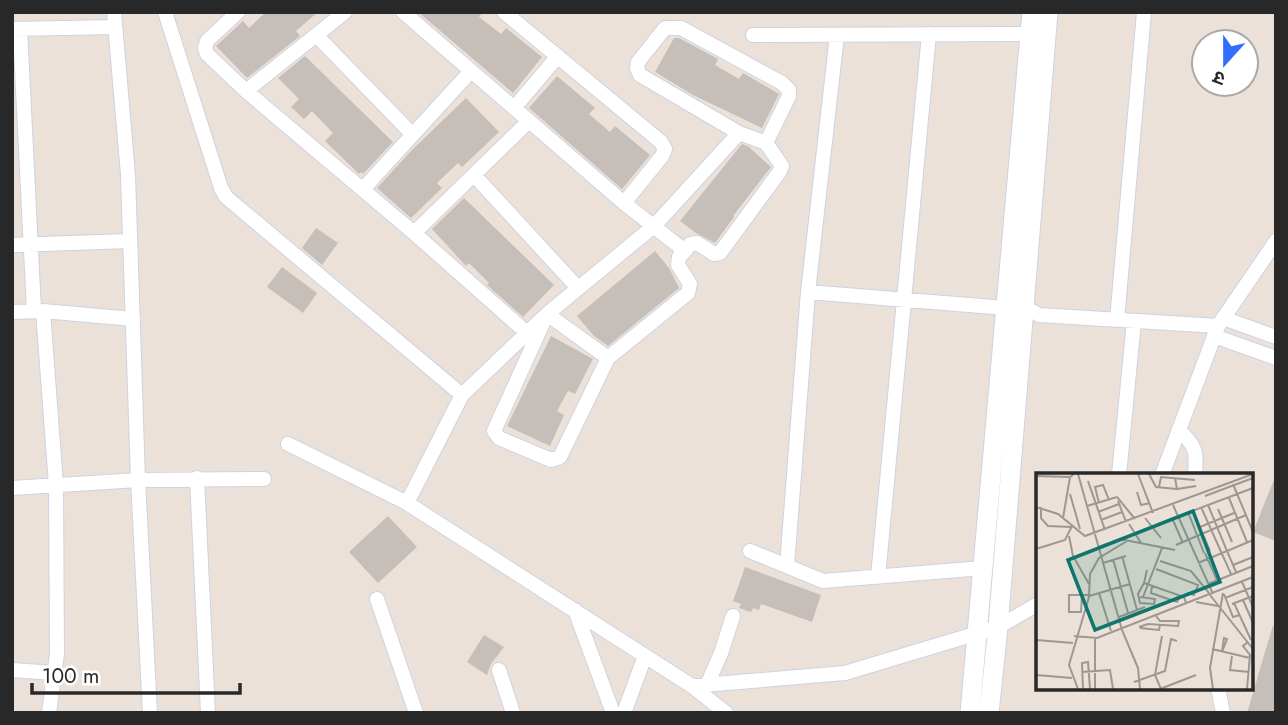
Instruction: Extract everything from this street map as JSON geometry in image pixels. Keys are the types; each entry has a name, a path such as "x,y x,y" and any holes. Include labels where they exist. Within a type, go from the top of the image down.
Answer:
{"street":[{"path":"165,12 226,197 462,395"},
{"path":"238,12 207,41 207,54 246,91 527,333"},
{"path":"504,12 657,137 665,149 624,203"},
{"path":"989,713 998,627 1032,12"},
{"path":"970,713 983,568 1048,12"},
{"path":"1117,320 1144,12"},
{"path":"408,14 624,203 684,251"},
{"path":"246,91 316,35 336,15"},
{"path":"49,713 57,654 56,485 31,243 18,94 16,29 114,20 128,175 138,480 150,713"},
{"path":"547,314 494,431 499,438 551,460 560,457 608,358 688,293 690,284 678,265 679,257 690,244 697,243 714,254 720,253 780,171 780,162 766,143 739,133 640,75 638,62 665,28 681,28 782,83 789,90 789,96 766,143"},
{"path":"787,566 808,292 837,34"},
{"path":"878,577 929,34"},
{"path":"753,35 1030,34"},
{"path":"316,35 412,134"},
{"path":"514,108 558,56"},
{"path":"363,189 471,71"},
{"path":"414,233 529,121"},
{"path":"407,503 462,395 547,314 654,226 739,133"},
{"path":"474,175 578,288"},
{"path":"12,245 130,241"},
{"path":"1163,473 1219,327 1276,241"},
{"path":"808,292 1015,307 1039,315 1219,327 1276,337"},
{"path":"12,312 38,311 133,319"},
{"path":"547,314 608,358"},
{"path":"1119,473 1134,321"},
{"path":"1219,327 1235,342 1276,358"},
{"path":"1179,430 1192,442 1197,456 1195,473"},
{"path":"288,444 407,503 645,656 699,685 726,713"},
{"path":"197,478 208,713"},
{"path":"12,488 138,480 264,479"},
{"path":"750,551 823,580 983,568"},
{"path":"377,599 416,713"},
{"path":"699,685 845,673 998,627 1036,605"},
{"path":"575,611 613,713"},
{"path":"699,685 721,653 733,616"},
{"path":"624,713 645,656"},
{"path":"12,670 55,673"},
{"path":"499,670 513,713"},
{"path":"1217,690 1223,713"}],"building":[{"path":"266,12 318,12 296,31 300,36 247,78 216,46 243,21 249,28"},
{"path":"418,12 483,12 479,17 501,34 506,28 542,57 513,93"},
{"path":"674,38 679,38 718,59 715,65 739,79 743,73 779,94 762,128 693,95 655,72"},
{"path":"305,56 393,142 363,174 359,174 325,141 333,133 312,111 304,119 291,107 299,99 278,78"},
{"path":"557,76 595,108 589,114 610,132 615,126 650,155 622,189 529,108"},
{"path":"466,98 499,132 462,167 458,163 437,183 442,188 411,218 377,188"},
{"path":"742,144 771,167 715,243 680,221"},
{"path":"464,198 554,285 523,317 487,285 489,283 469,263 466,266 432,229"},
{"path":"316,228 338,243 322,265 302,248"},
{"path":"655,251 669,268 679,288 608,346 594,336 577,316"},
{"path":"282,267 317,293 303,313 267,287"},
{"path":"551,336 593,359 575,394 568,391 557,411 564,415 550,446 507,426"},
{"path":"1276,477 1276,541 1253,532"},
{"path":"388,516 417,547 378,583 349,552"},
{"path":"745,567 821,595 812,622 761,604 759,610 753,608 751,612 739,608 741,604 733,601"},
{"path":"1273,625 1276,626 1276,713 1247,713"},
{"path":"484,635 504,647 491,664 487,675 467,662"}]}
